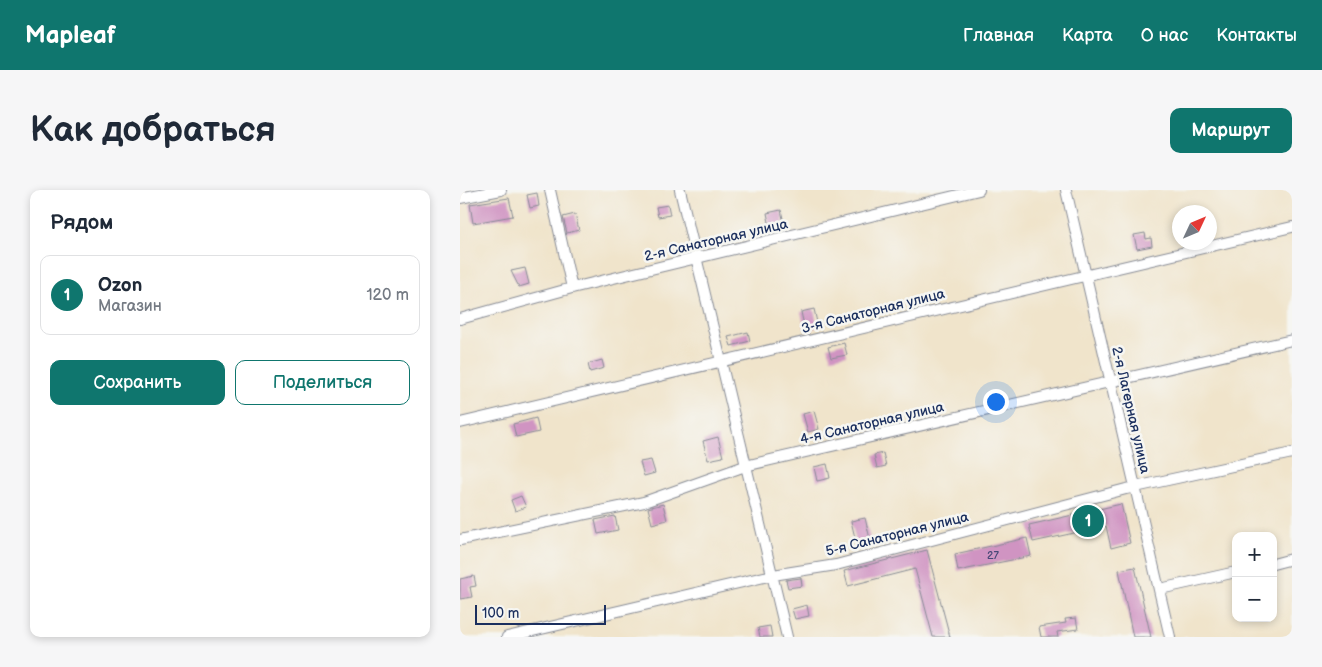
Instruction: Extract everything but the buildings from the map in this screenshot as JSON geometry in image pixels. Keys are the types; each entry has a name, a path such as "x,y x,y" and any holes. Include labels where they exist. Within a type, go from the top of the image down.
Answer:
{"street":[{"path":"460,198 501,190"},
{"path":"550,190 572,288"},
{"path":"680,190 744,466 773,575 787,637"},
{"name":"2-я Санаторная улица","path":"460,319 572,288 695,260 979,190"},
{"name":"2-я Лагерная улица","path":"1066,190 1170,637"},
{"name":"3-я Санаторная улица","path":"460,423 1292,227"},
{"name":"4-я Санаторная улица","path":"460,540 644,502 744,466 1292,340"},
{"name":"5-я Санаторная улица","path":"507,637 773,575 836,565 1135,487 1292,453"},
{"path":"1277,563 1292,559"},
{"path":"1160,589 1232,573"}],"place":[{"name":"Ozon","path":"1088,521"}]}
